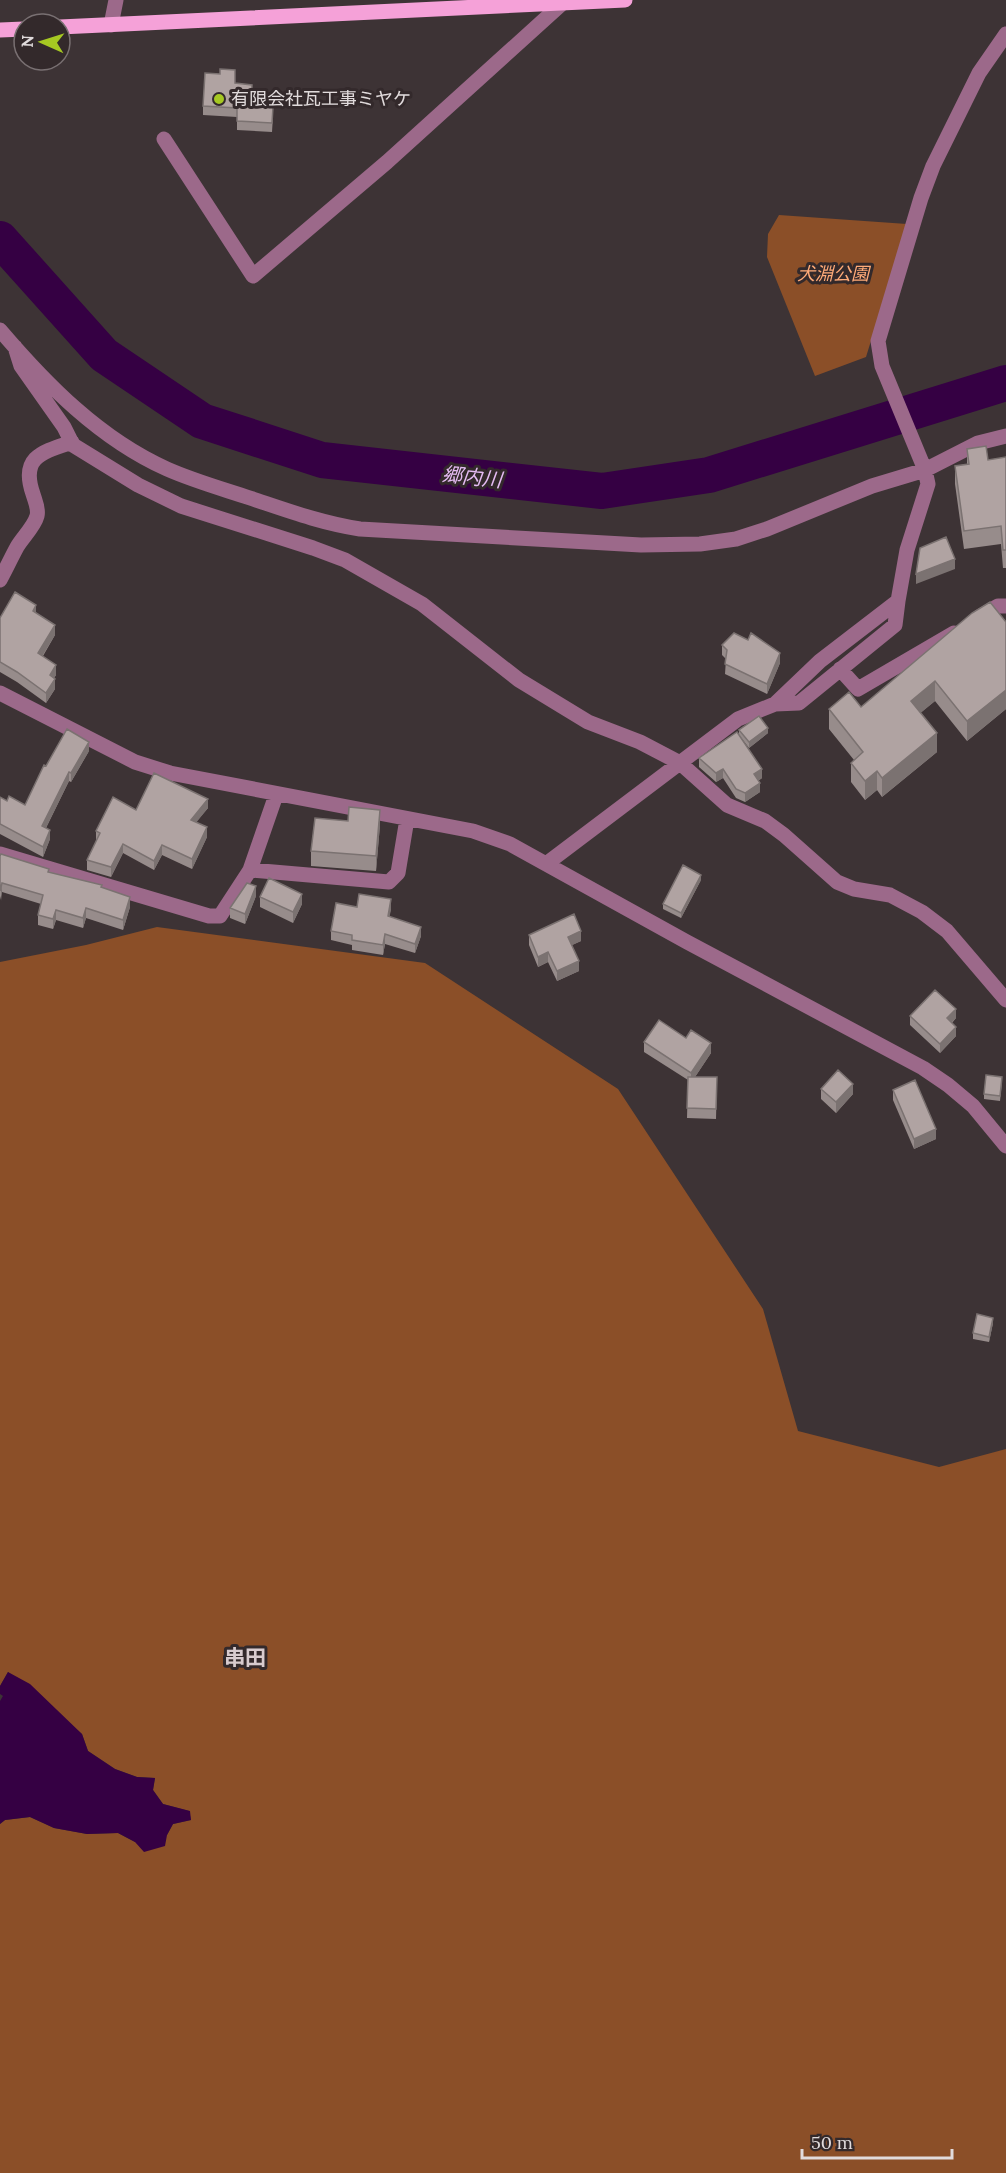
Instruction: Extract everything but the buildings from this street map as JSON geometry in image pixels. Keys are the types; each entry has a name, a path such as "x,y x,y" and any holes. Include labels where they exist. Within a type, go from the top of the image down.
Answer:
{"main road":[{"path":"72,27 565,1 626,0"}],"street":[{"path":"111,25 116,0"},
{"path":"164,140 253,276 387,162 565,1"},
{"path":"546,864 738,719 775,704 799,703 895,625 906,550 928,484 923,466 882,366 879,341 921,198 938,156 979,73 1006,34"},
{"path":"0,330 74,407 102,431 167,469 320,522 360,529 641,545 700,544 736,539 767,529 978,443 1006,436"},
{"path":"15,347 21,366 64,427 73,446 138,485 181,507 345,560 422,604 519,680 588,722 640,742 680,763 727,805 765,821 784,834 837,882 854,889 890,896 922,912 947,931 1006,1000"},
{"path":"0,580 17,546 37,517 37,506 29,483 29,471 33,460 41,453 72,442"},
{"path":"775,704 820,661 898,601"},
{"path":"840,669 858,689 998,606 1006,606"},
{"path":"0,693 135,762 170,773 473,831 510,844 923,1068 973,1106 1006,1146"},
{"path":"0,854 209,916 220,916 249,870 276,795"},
{"path":"249,870 389,882 398,873 407,819"}],"green space":[{"name":"犬淵公園","path":"779,215 907,224 866,357 815,376 767,257 768,234"},
{"path":"157,927 425,963 618,1089 763,1309 798,1431 939,1467 1006,1449 1006,2173 0,2173 0,1824 5,1820 30,1817 54,1828 87,1834 118,1833 135,1842 167,1835 173,1824 191,1820 189,1811 163,1804 153,1790 155,1778 137,1777 115,1769 88,1751 82,1734 8,1672 0,1686 0,962 86,945"}],"shaded area":[{"path":"8,1672 30,1684 82,1734 88,1751 115,1769 137,1777 155,1778 153,1790 163,1804 190,1811 191,1820 173,1824 167,1835 165,1846 144,1852 135,1842 118,1833 87,1834 54,1828 30,1817 5,1820 0,1824 0,1701 3,1696 0,1694 0,1686"}],"waterway":[{"name":"郷内川","path":"0,239 104,355 202,421 322,460 602,491 709,475 1006,383"}],"place":[{"name":"有限会社瓦工事ミヤケ","path":"219,99"}],"district":[{"name":"串田","path":"245,1658"}]}
